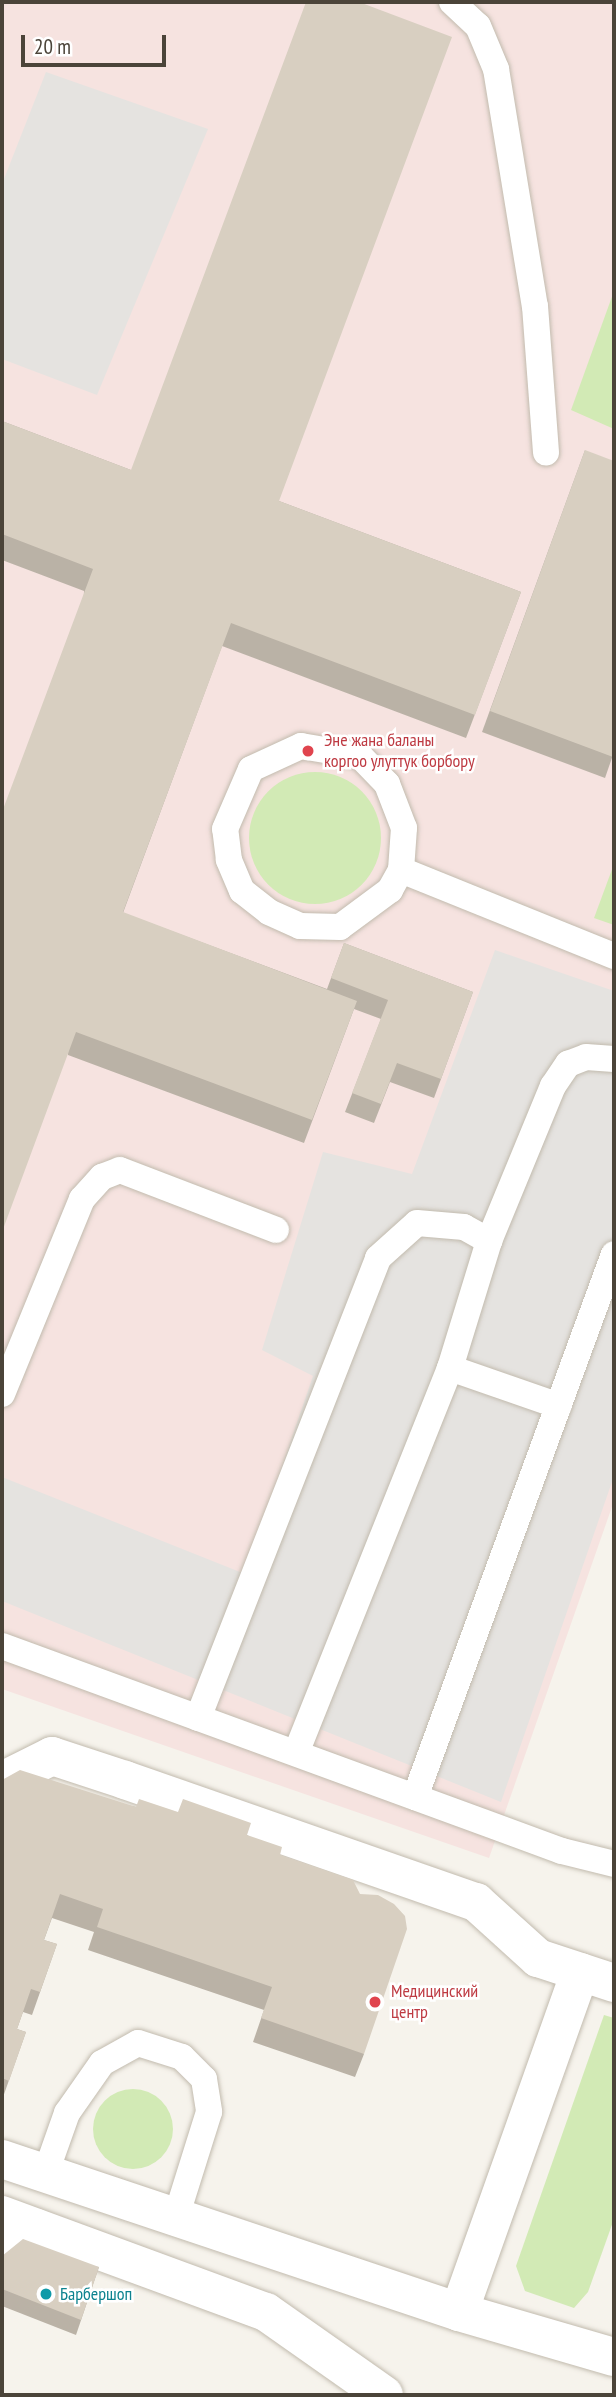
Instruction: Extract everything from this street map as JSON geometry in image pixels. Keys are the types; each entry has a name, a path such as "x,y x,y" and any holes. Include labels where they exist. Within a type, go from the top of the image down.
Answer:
{"street":[{"path":"2,1781 52,1756 125,1780 476,1902 538,1958 597,1978 459,2312"},
{"path":"2,2159 459,2312 614,2357"},
{"path":"2,2249 19,2222 266,2312 384,2395"}],"lane":[{"path":"452,2 478,26 496,69 536,306 547,453"},
{"path":"301,746 360,756 387,783 404,828 401,870 390,890 340,927 300,926 269,912 242,891 229,859 225,829 251,769 301,746"},
{"path":"401,870 614,956"},
{"path":"296,1753 450,1368 489,1241 553,1086 568,1064 586,1057 614,1059"},
{"path":"2,1394 82,1199 102,1177 120,1170 276,1230"},
{"path":"198,1718 378,1258 417,1223 464,1227 489,1241"},
{"path":"415,1797 614,1254"},
{"path":"450,1368 559,1406"},
{"path":"2,1646 562,1851 614,1864"},
{"path":"45,2175 67,2113 102,2063 138,2043 183,2057 204,2079 209,2112 176,2217"}],"shaded area":[{"name":"Эне жана баланы коргоо улуттук борбору","path":"2,2 614,2 614,1501 489,1858 2,1689"},
{"path":"46,72 208,129 97,395 2,359 2,184"},
{"path":"495,950 614,991 614,1476 501,1802 2,1601 2,1477 245,1574 313,1376 262,1350 323,1152 412,1174"}],"green space":[{"path":"614,291 614,429 571,410"},
{"path":"315,772 340,777 362,791 376,813 381,838 376,863 362,885 340,899 315,904 290,899 268,885 254,863 249,838 254,813 268,791 290,777"},
{"path":"614,864 614,925 594,918"},
{"path":"604,2015 614,2018 614,2219 588,2292 574,2308 525,2291 516,2266"},
{"path":"133,2089 148,2092 161,2101 170,2114 173,2129 170,2144 161,2157 148,2166 133,2169 118,2166 105,2157 96,2144 93,2129 96,2114 105,2101 118,2092"}],"building":[{"name":"Эне жана баланы коргоо улуттук борбору","path":"306,2 359,2 452,37 279,501 521,592 475,715 231,623 123,912 357,1001 312,1120 76,1032 2,1232 2,812 93,569 2,534 2,421 131,470"},
{"path":"585,450 614,461 613,757 490,711"},
{"path":"344,943 473,992 441,1079 397,1063 381,1104 352,1093 388,1000 331,978"},
{"path":"20,1770 136,1807 139,1799 178,1812 183,1799 251,1823 247,1835 282,1847 280,1855 353,1880 360,1894 378,1895 394,1904 405,1916 407,1929 364,2054 261,2018 272,1987 97,1927 103,1909 60,1894 44,1940 57,1944 40,1992 31,1989 17,2029 26,2032 9,2081 2,2078 2,1780"},
{"name":"Барбершоп","path":"23,2239 99,2267 81,2320 2,2289 2,2256"}],"place":[{"name":"Эне жана баланы коргоо улуттук борбору","path":"308,751"},
{"name":"Медицинский центр","path":"375,2002"},
{"name":"Барбершоп","path":"46,2294"}]}
